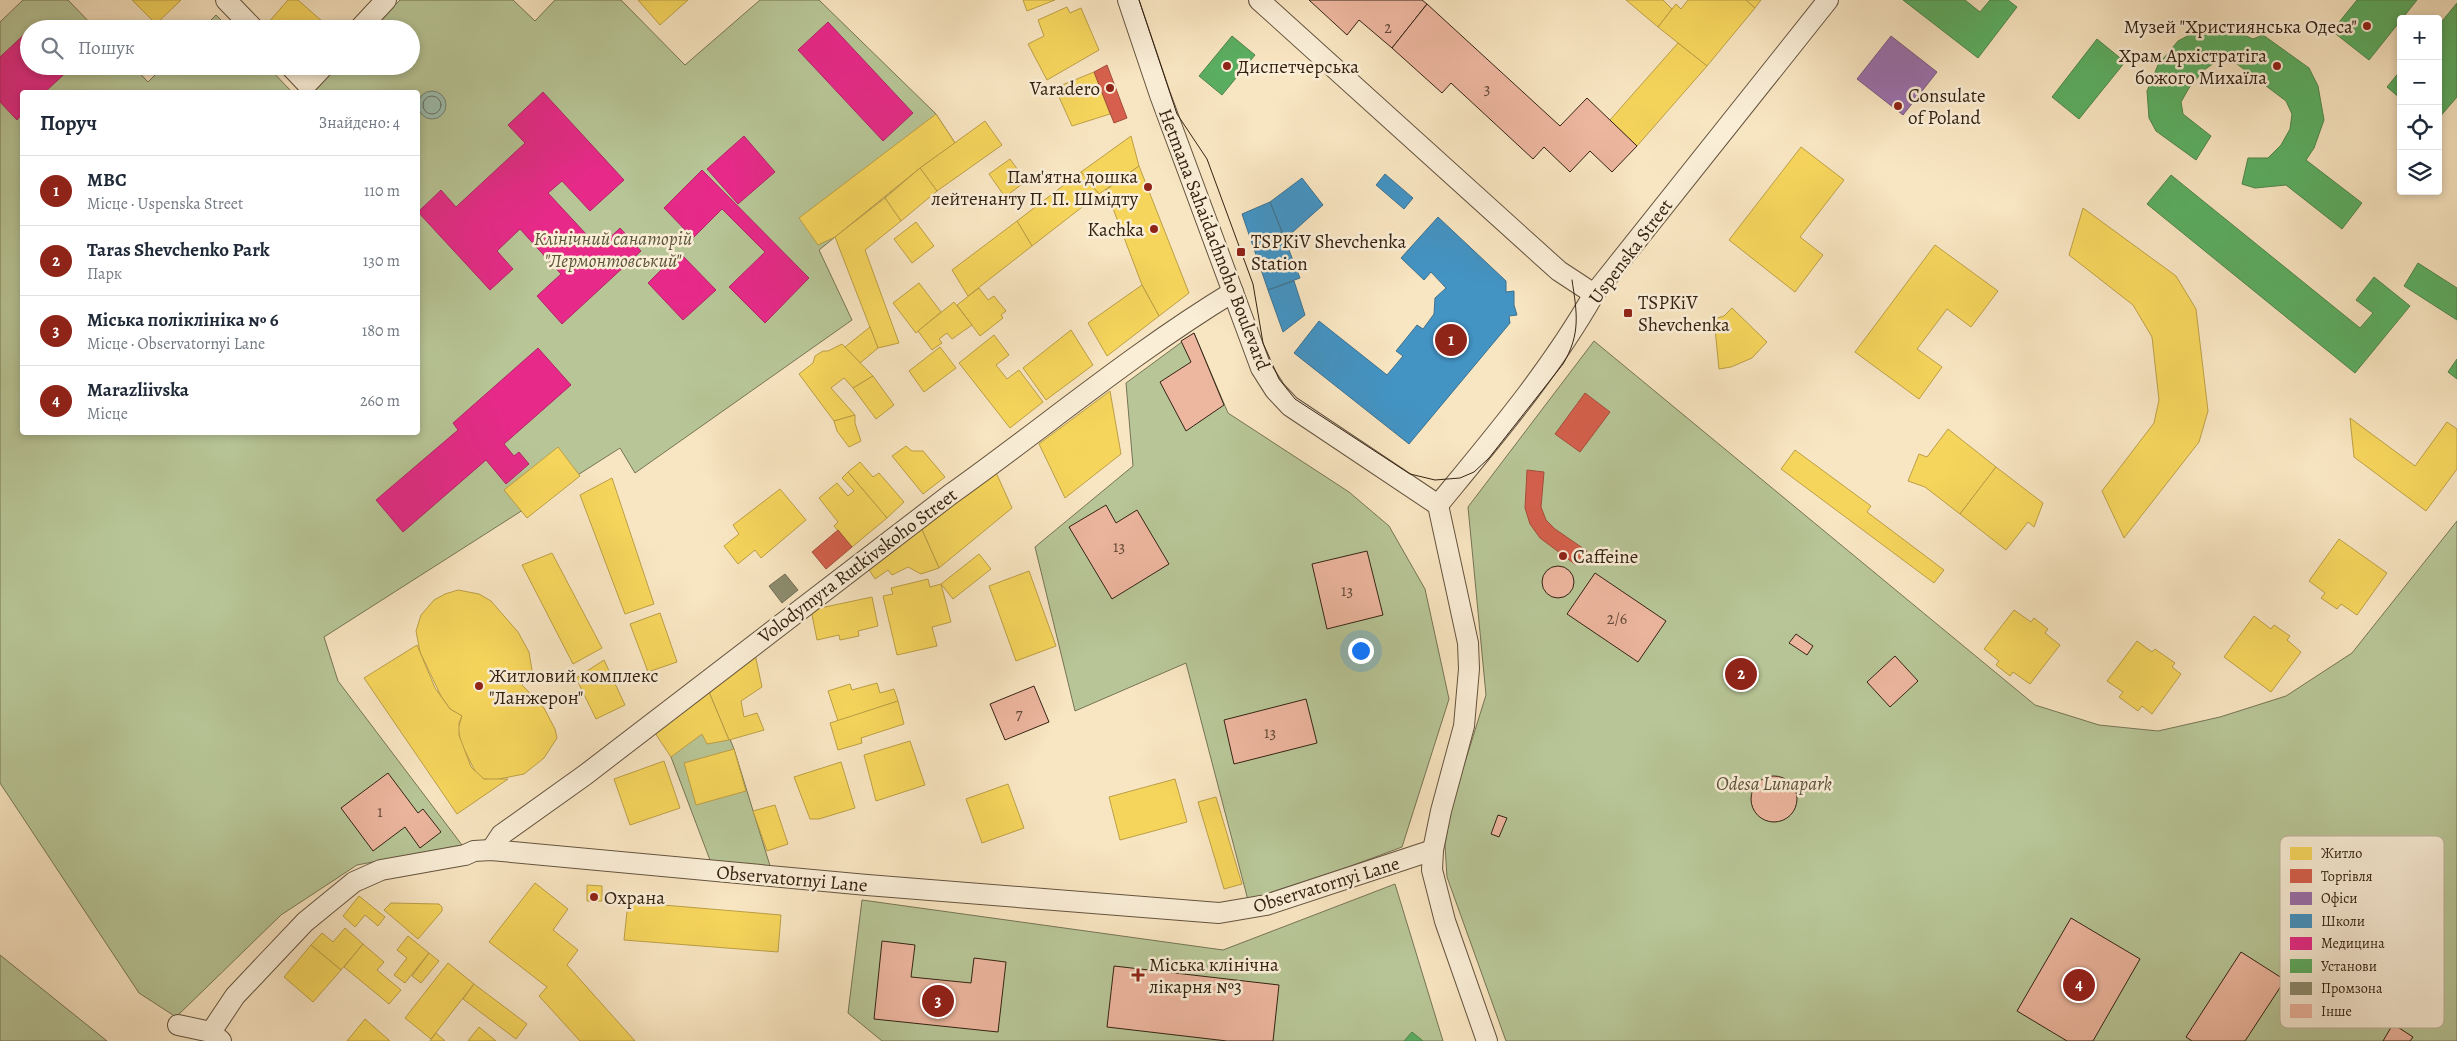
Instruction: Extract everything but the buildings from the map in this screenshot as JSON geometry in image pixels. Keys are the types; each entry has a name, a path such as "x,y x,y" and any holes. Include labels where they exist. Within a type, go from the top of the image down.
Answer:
{"street":[{"path":"226,0 245,20"},
{"path":"367,20 386,0"},
{"name":"Hetmana Sahaidachnoho Boulevard","path":"1128,0 1160,95 1261,368 1275,390 1290,406 1438,505"},
{"path":"1259,0 1468,191 1572,280 1594,294"},
{"name":"Uspenska Street","path":"1438,505 1548,367 1594,294 1828,0"},
{"path":"298,75 307,84 316,75"},
{"name":"Volodymyra Rutkivskoho Street","path":"491,850 501,836 585,775 951,494 1194,316 1233,292"},
{"path":"1438,505 1468,643 1469,669 1464,726 1440,811 1433,850 1432,870 1437,892 1487,1041"},
{"name":"Observatornyi Lane","path":"216,1037 235,996 247,982 305,922 354,882 381,870 465,855 474,851 491,850 867,885 1219,913 1266,905 1433,850"},
{"path":"178,1025 216,1037"}],"green space":[{"name":"Клінічний санаторій \"Лермонтовський\"","path":"23,0 68,0 87,20 20,20 20,75 141,75 148,82 155,75 276,75 290,90 20,90 20,435 420,435 420,90 309,90 325,75 420,75 420,20 380,20 400,0 513,0 535,21 555,0 621,0 685,65 760,0 819,0 936,114 955,143 920,168 819,250 852,320 635,473 620,448 324,637 338,681 462,845 357,865 281,915 176,1017 139,993 0,783 0,22"},
{"path":"216,15 221,20 211,20"},
{"path":"1194,333 1228,413 1349,492 1389,526 1425,589 1449,699 1402,847 1249,904 1186,663 1075,711 1035,547 1133,466 1126,383"},
{"name":"Odesa Lunapark","path":"1594,341 2035,705 2099,725 2158,731 2220,717 2286,696 2352,653 2457,521 2457,1041 1506,1041 1447,877 1445,845 1451,807 1486,695 1468,507"},
{"path":"707,683 734,749 771,869 713,868 671,757"},
{"name":"Міська клінічна лікарня №3","path":"1395,884 1443,1041 882,1041 848,1013 862,900 1223,950"},
{"path":"0,955 107,1041 0,1041"}],"water":[{"path":"427,92 437,92 445,100 445,110 437,118 427,118 420,112 420,98"}],"tram line":[{"path":"1139,0 1177,114 1207,159 1253,284 1263,343 1279,379 1295,399 1410,474 1435,480 1460,478 1474,472 1489,458 1563,364 1569,353 1573,343 1576,323 1572,280"}],"place":[{"name":"Музей \"Християнська Одеса\"","path":"2367,26"},
{"name":"Диспетчерська","path":"1227,66"},
{"name":"Храм Архістратіга божого Михаїла","path":"2277,66"},
{"name":"Varadero","path":"1110,88"},
{"name":"Consulate of Poland","path":"1898,106"},
{"name":"Пам'ятна дошка лейтенанту П. П. Шмідту","path":"1148,187"},
{"name":"Kachka","path":"1154,229"},
{"name":"TSPKiV Shevchenka Station","path":"1241,252"},
{"name":"TSPKiV Shevchenka","path":"1628,313"},
{"name":"МВС","path":"1451,340"},
{"name":"Caffeine","path":"1563,556"},
{"name":"Taras Shevchenko Park","path":"1741,674"},
{"name":"Житловий комплекс \"Ланжерон\"","path":"479,686"},
{"name":"Охрана","path":"594,897"},
{"name":"Міська клінічна лікарня №3","path":"1138,975"},
{"name":"Marazliivska","path":"2079,985"},
{"name":"Міська поліклініка № 6","path":"938,1001"}]}
